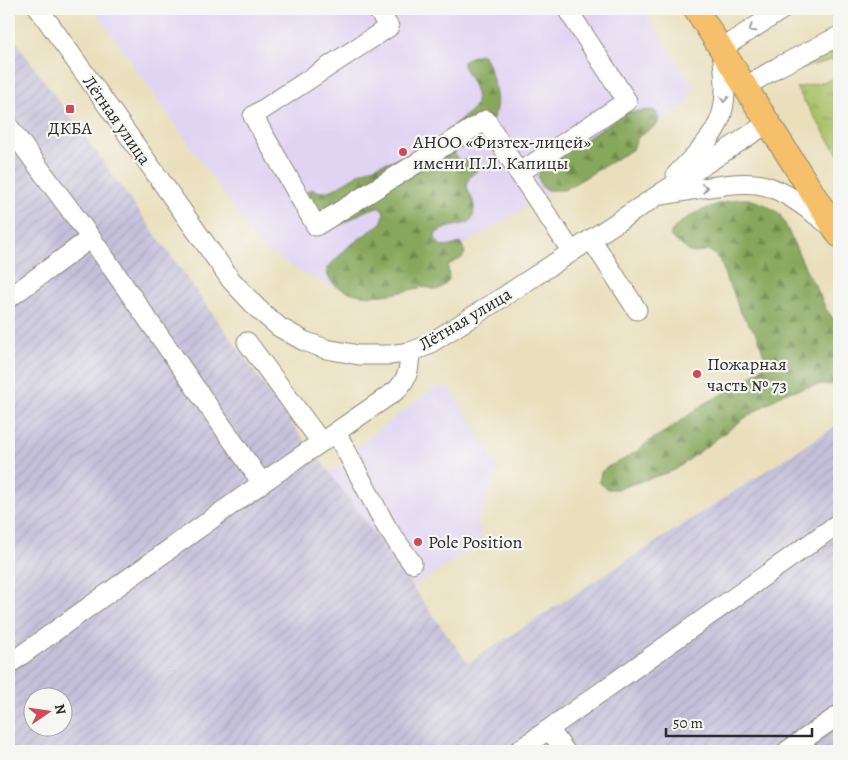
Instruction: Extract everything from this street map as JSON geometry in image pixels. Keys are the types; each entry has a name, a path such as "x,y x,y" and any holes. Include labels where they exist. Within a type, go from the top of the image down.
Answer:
{"main road":[{"path":"696,9 837,232"}],"street":[{"name":"Лётная улица","path":"39,9 231,280 256,308 279,327 304,341 326,349 359,354 390,355 410,352 426,346 768,123"},
{"path":"377,9 389,27 253,116 316,226 486,120 519,174 572,252"},
{"path":"519,174 627,101 567,9"},
{"path":"657,196 705,144 717,126 723,109 725,85 722,50 783,9"},
{"path":"745,87 778,66 839,36"},
{"path":"9,127 91,238 262,483"},
{"path":"657,196 730,184 749,183 764,185 803,205 837,232"},
{"path":"9,298 91,238"},
{"path":"591,239 637,310"},
{"path":"247,342 328,437 412,563"},
{"path":"9,664 262,483 397,390 405,382 409,370 410,352"},
{"path":"518,751 839,523"},
{"path":"787,751 839,715"},
{"path":"550,729 565,751"}],"shaded area":[{"name":"АНОО «Физтех-лицей» имени П.Л. Капицы","path":"94,9 643,9 693,85 688,103 536,201 393,288 361,291 331,286 302,273 261,247"},
{"path":"9,32 290,422 330,473 468,663 839,424 839,751 9,751"},
{"path":"436,387 450,388 499,468 477,522 483,540 414,587 330,473 380,428"}],"green space":[{"path":"745,9 768,9 752,19"},
{"path":"839,46 839,58 788,72"},
{"path":"479,54 484,56 487,61 496,92 496,107 495,114 485,132 453,149 457,159 477,159 479,169 471,176 467,186 473,201 472,219 469,222 446,228 436,234 435,238 441,246 447,247 461,243 465,253 462,258 448,265 449,280 436,290 421,288 372,296 355,294 338,287 330,279 327,268 348,247 381,223 384,213 382,208 374,208 340,225 323,226 307,192 311,189 321,192 332,190 362,172 445,142 454,125 475,106 477,98 475,89 463,66 463,62"},
{"path":"839,78 839,156 796,88"},
{"path":"652,110 656,112 659,119 657,125 638,137 633,149 564,190 547,190 541,186 538,177 542,167 627,112"},
{"path":"738,199 749,199 764,204 779,213 826,309 839,326 839,390 832,385 821,384 784,393 742,420 675,470 617,489 607,489 599,482 601,472 639,450 649,441 704,404 740,385 764,366 764,356 758,336 739,310 721,262 708,250 696,253 690,252 671,237 671,232 677,225 701,210"}],"place":[{"name":"ДКБА","path":"70,109"},
{"name":"АНОО «Физтех-лицей» имени П.Л. Капицы","path":"403,152"},
{"name":"Пожарная часть № 73","path":"697,374"},
{"name":"Pole Position","path":"418,542"}]}
